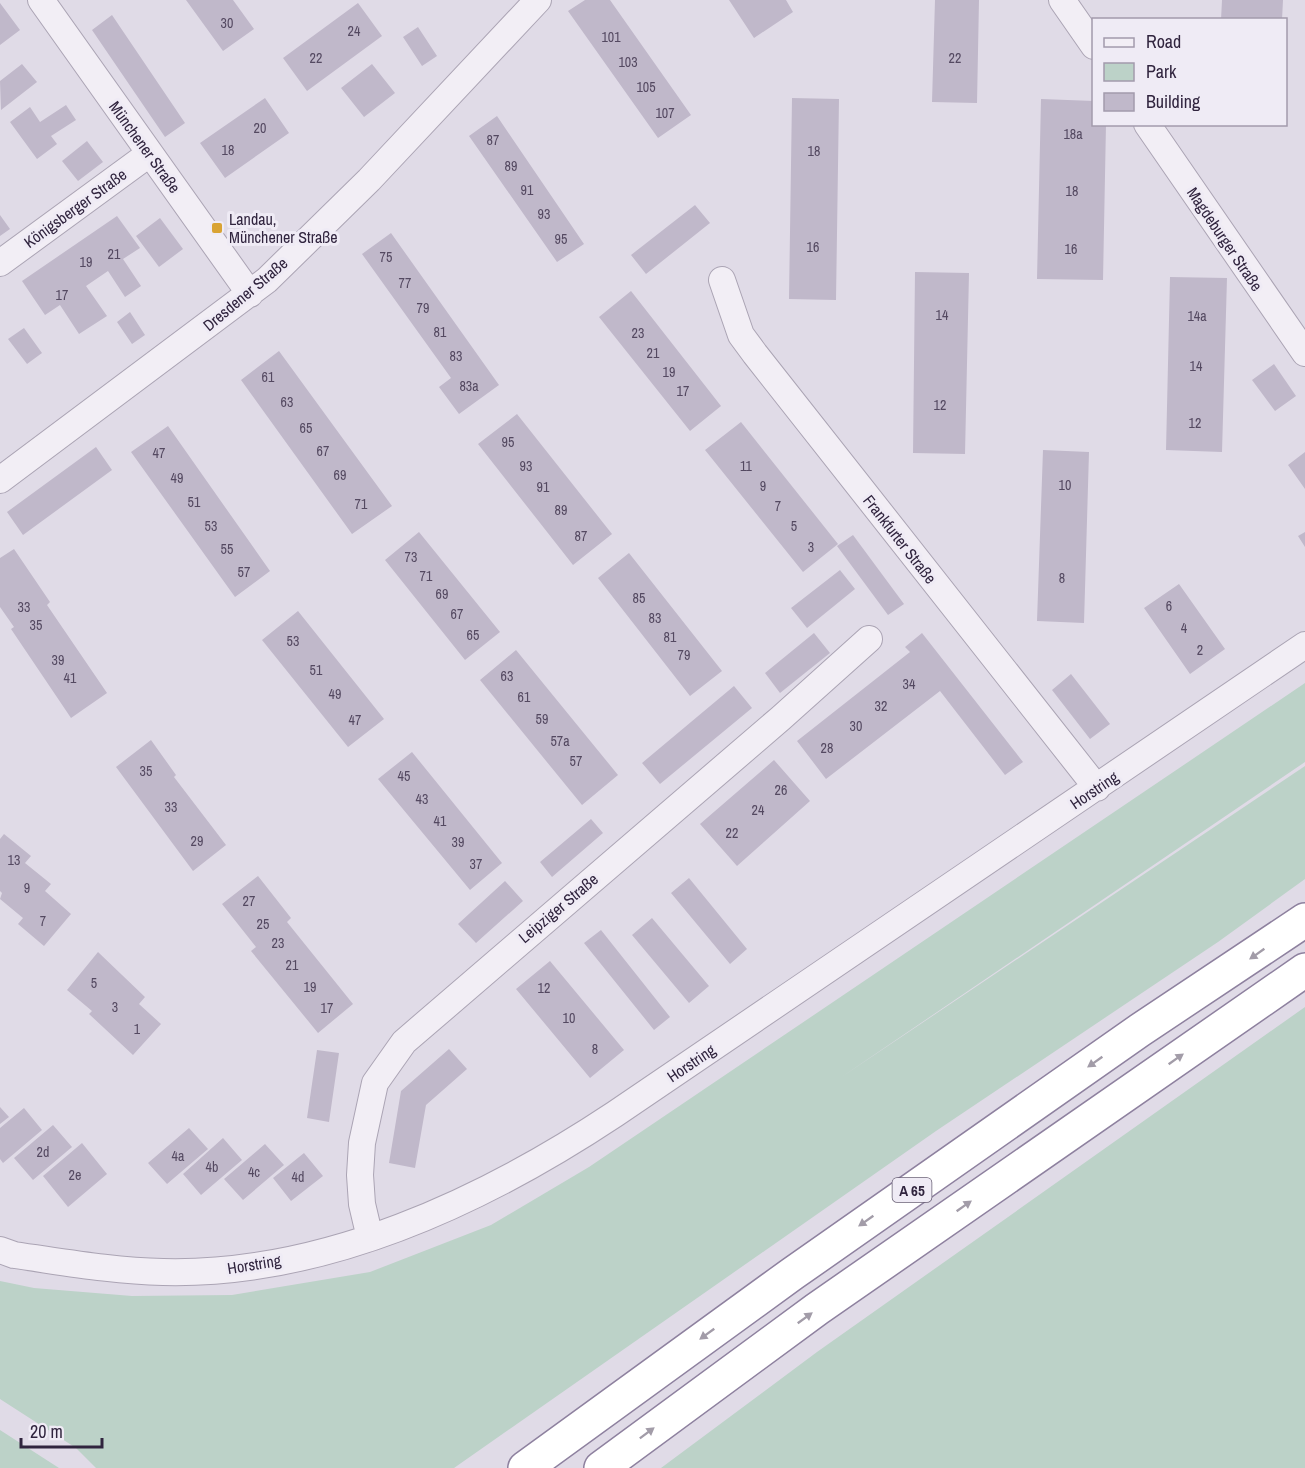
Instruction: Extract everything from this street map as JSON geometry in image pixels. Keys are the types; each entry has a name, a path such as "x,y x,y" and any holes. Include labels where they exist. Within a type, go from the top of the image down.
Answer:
{"highway":[{"name":"A 65","path":"525,1468 801,1267 1140,1030 1305,920"},
{"name":"A 65","path":"601,1468 816,1309 1305,970"}],"street":[{"name":"Münchener Straße","path":"41,0 250,294"},
{"name":"Dresdener Straße","path":"0,480 250,294 369,180 538,0"},
{"path":"1062,0 1092,43"},
{"name":"Magdeburger Straße","path":"1148,126 1305,353"},
{"name":"Königsberger Straße","path":"0,263 149,154"},
{"name":"Frankfurter Straße","path":"722,280 741,335 754,354 1097,788"},
{"name":"Leipziger Straße","path":"370,1238 362,1194 362,1143 375,1083 404,1042 781,718 869,639"},
{"name":"Horstring","path":"0,1250 14,1255 122,1270 165,1272 222,1269 287,1259 370,1238 442,1212 477,1196 581,1136 1305,645"}],"green space":[{"path":"1305,683 1305,762 840,1078 1305,766 1305,879 1218,942 936,1131 454,1468 96,1468 76,1448 0,1399 0,1281 34,1288 132,1296 232,1295 370,1272 491,1225 589,1167"},
{"path":"1305,1007 1305,1468 661,1468 817,1352"},
{"path":"0,1430 59,1468 0,1468"}],"building":[{"path":"186,0 233,0 254,29 223,51"},
{"path":"585,0 610,0 691,115 658,138 568,11"},
{"path":"729,0 786,0 793,12 754,38"},
{"path":"935,0 979,0 977,103 932,102"},
{"path":"1222,0 1283,0 1282,18 1221,18"},
{"path":"0,3 20,30 0,45"},
{"path":"358,3 382,36 307,91 283,58"},
{"path":"112,15 185,123 165,137 92,30"},
{"path":"418,27 437,56 422,66 403,37"},
{"path":"22,64 37,82 1,110 0,81"},
{"path":"372,64 395,93 364,117 341,88"},
{"path":"265,98 289,133 225,178 200,143"},
{"path":"792,98 839,99 836,300 789,299"},
{"path":"1041,99 1092,101 1092,126 1106,126 1103,280 1037,279"},
{"path":"66,105 76,120 51,136 57,144 37,159 10,122 30,107 40,122"},
{"path":"497,116 584,244 557,262 469,136"},
{"path":"87,141 103,162 78,181 62,161"},
{"path":"695,205 710,223 646,274 631,255"},
{"path":"0,215 10,229 0,236"},
{"path":"117,216 140,248 123,259 141,286 125,297 108,271 86,286 107,316 79,334 60,305 45,315 22,281"},
{"path":"160,218 183,249 159,267 136,236"},
{"path":"391,233 499,385 459,414 439,387 451,378 362,254"},
{"path":"915,272 969,273 965,454 913,453"},
{"path":"1170,277 1227,278 1222,452 1166,450"},
{"path":"631,291 721,406 690,431 599,317"},
{"path":"130,312 145,335 132,344 117,322"},
{"path":"24,328 42,353 27,364 8,339"},
{"path":"279,351 392,506 352,534 241,380"},
{"path":"1274,364 1296,396 1275,411 1252,380"},
{"path":"517,414 612,534 573,565 478,444"},
{"path":"741,422 838,544 803,572 705,450"},
{"path":"168,426 270,571 235,597 131,452"},
{"path":"96,447 112,470 23,535 7,512"},
{"path":"1043,450 1089,452 1084,623 1037,621"},
{"path":"1305,452 1305,489 1288,465"},
{"path":"419,532 500,632 465,660 385,560"},
{"path":"1305,532 1305,547 1298,536"},
{"path":"853,535 904,604 888,615 837,546"},
{"path":"14,549 50,602 47,605 107,693 71,718 11,629 14,627 0,607 0,558"},
{"path":"629,553 722,671 690,696 598,578"},
{"path":"840,570 855,589 807,628 791,608"},
{"path":"1179,584 1225,649 1190,674 1144,608"},
{"path":"298,611 384,719 348,747 262,640"},
{"path":"814,633 830,653 780,693 765,673"},
{"path":"922,633 1023,762 1005,775 940,691 826,779 797,741 910,652 905,647"},
{"path":"516,650 618,775 582,805 480,680"},
{"path":"1071,674 1110,724 1090,739 1052,690"},
{"path":"734,686 752,708 660,784 642,763"},
{"path":"151,740 176,775 174,777 226,845 193,871 116,767"},
{"path":"412,752 502,863 470,890 378,779"},
{"path":"774,760 810,801 737,866 700,824"},
{"path":"591,819 603,833 552,877 540,862"},
{"path":"4,834 31,856 25,863 51,884 45,891 71,914 44,946 18,924 23,918 0,899 2,893 0,891 0,839"},
{"path":"258,876 291,918 287,922 353,1004 318,1033 251,951 256,947 222,904"},
{"path":"689,878 747,949 730,964 671,893"},
{"path":"505,881 523,901 476,943 458,924"},
{"path":"652,918 709,986 689,1003 632,935"},
{"path":"601,930 670,1017 654,1030 584,943"},
{"path":"98,952 145,997 139,1004 161,1024 133,1055 89,1014 92,1011 67,990"},
{"path":"550,961 624,1050 590,1078 516,989"},
{"path":"449,1049 467,1069 426,1105 415,1168 389,1163 401,1091"},
{"path":"317,1050 339,1053 329,1122 307,1118"},
{"path":"0,1107 9,1117 0,1124"},
{"path":"24,1108 42,1130 3,1163 0,1159 0,1128"},
{"path":"53,1125 72,1147 33,1180 14,1158"},
{"path":"189,1128 208,1149 167,1184 148,1163"},
{"path":"223,1138 242,1160 201,1195 183,1174"},
{"path":"82,1143 107,1174 68,1207 43,1176"},
{"path":"265,1144 284,1165 243,1200 224,1179"},
{"path":"304,1153 323,1176 291,1201 273,1178"}],"place":[{"name":"Landau, Münchener Straße","path":"217,228"}]}
